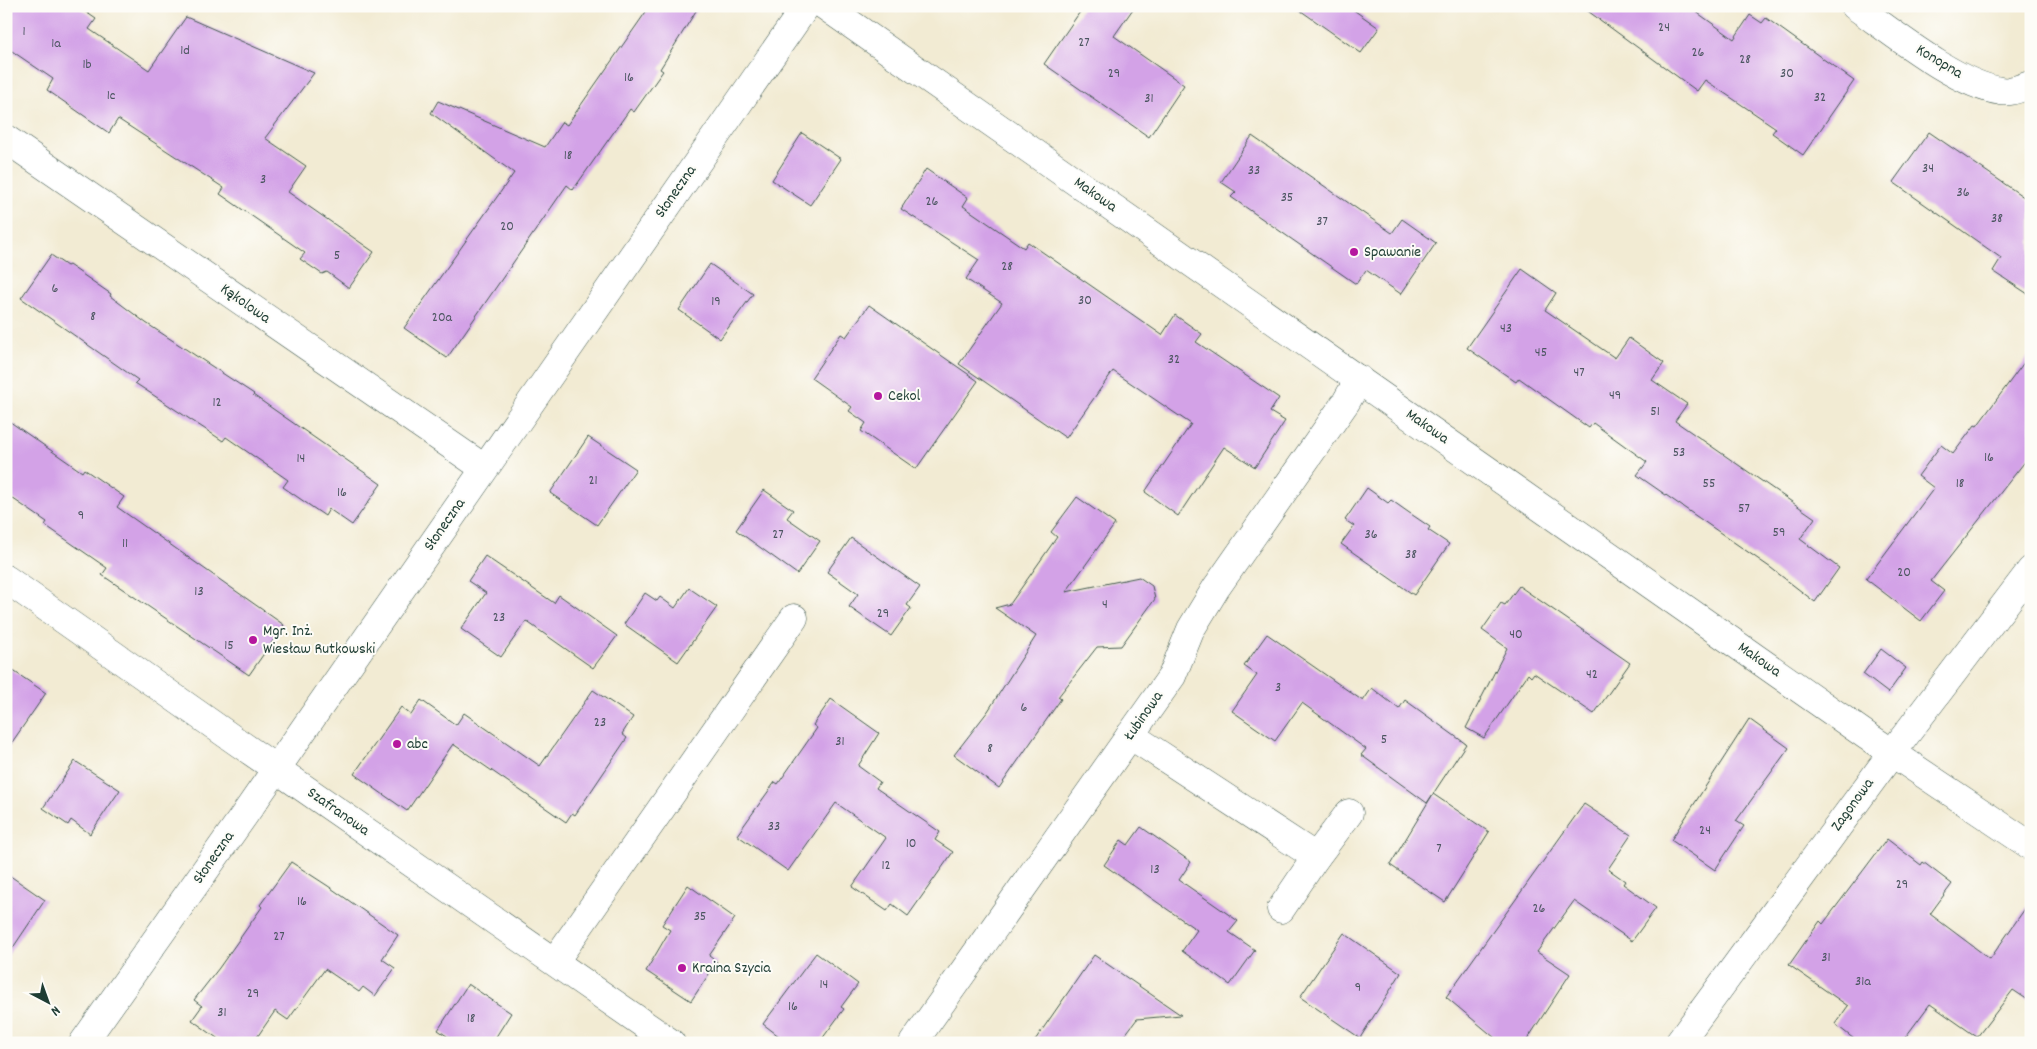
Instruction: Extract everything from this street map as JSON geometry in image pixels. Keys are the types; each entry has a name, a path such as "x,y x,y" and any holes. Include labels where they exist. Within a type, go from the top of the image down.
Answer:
{"street":[{"name":"Słoneczna","path":"83,1043 276,769 806,6"},
{"name":"Makowa","path":"825,6 1892,753 2031,846"},
{"name":"Konopna","path":"1855,6 1927,57 1974,83 2002,92 2031,85"},
{"name":"Kąkolowa","path":"6,139 484,468"},
{"name":"Łubinowa","path":"913,1043 1172,676 1191,629 1216,588 1346,402 1359,379"},
{"name":"Zagonowa","path":"1679,1043 1892,753 2031,570"},
{"name":"Szafranowa","path":"6,579 671,1043"},
{"path":"555,961 794,618"},
{"path":"1130,735 1316,857"},
{"path":"1281,909 1316,857 1349,814"}],"building":[{"path":"6,6 77,6 96,19 89,29 149,70 186,17 314,73 265,138 306,166 288,192 374,252 349,288 327,272 322,274 300,259 305,253 220,194 224,188 118,119 109,133 47,90 53,79 6,47"},
{"path":"650,6 699,6 660,69 663,71 634,112 630,109 573,190 567,185 447,358 404,328 514,173 431,113 438,101 545,147 562,122 567,125"},
{"path":"1084,6 1135,6 1114,36 1184,85 1149,137 1044,64"},
{"path":"1294,6 1348,6 1379,28 1361,53"},
{"path":"1581,6 1688,6 1734,39 1750,15 1762,23 1766,18 1854,81 1803,155 1772,133 1776,128 1705,80 1697,91"},
{"path":"1929,132 2031,202 2031,296 1993,271 2001,258 1893,182"},
{"path":"802,133 841,159 810,205 772,180"},
{"path":"1252,136 1392,233 1402,219 1436,243 1401,294 1366,270 1356,284 1231,197 1236,192 1221,182"},
{"path":"926,169 968,198 963,206 1024,248 1028,242 1162,335 1175,315 1202,334 1196,342 1279,398 1270,412 1285,421 1255,467 1224,447 1178,516 1145,492 1191,424 1113,371 1066,438 959,364 1002,303 966,279 979,260 901,209"},
{"path":"51,255 111,294 110,296 146,323 254,394 381,484 352,525 329,509 325,516 283,487 288,480 226,437 223,441 135,383 138,380 21,298"},
{"path":"710,264 753,294 720,339 679,310"},
{"path":"1522,269 1556,293 1545,310 1615,358 1629,338 1664,363 1652,380 1687,404 1675,421 1815,518 1800,539 1839,568 1815,602 1771,568 1637,475 1647,462 1593,423 1589,428 1519,378 1516,382 1467,348"},
{"path":"869,305 978,381 916,469 861,431 866,423 849,411 852,407 811,378 841,334 846,337"},
{"path":"2031,353 2031,454 1931,581 1944,591 1921,621 1866,579 1934,488 1918,476 1941,445 1953,454 1975,425 1977,426"},
{"path":"6,419 82,472 84,469 124,497 117,507 284,625 249,675 102,575 107,568 45,525 47,522 6,494"},
{"path":"588,437 636,469 597,525 550,493"},
{"path":"1367,488 1388,503 1391,500 1430,527 1428,530 1449,544 1414,595 1341,544 1354,526 1345,520"},
{"path":"764,490 793,510 787,518 820,541 797,574 736,530"},
{"path":"1077,497 1115,524 1066,592 1139,577 1152,586 1155,599 1121,646 1097,647 1058,697 1061,699 999,788 954,755 988,711 1036,636 995,608 1010,604 1057,537 1051,532"},
{"path":"851,538 920,587 907,605 911,608 891,636 849,607 858,594 827,572"},
{"path":"485,556 554,603 559,595 617,636 593,668 526,621 501,657 461,629 486,593 468,581"},
{"path":"1519,586 1630,663 1594,714 1534,673 1531,677 1528,674 1484,738 1466,728 1507,648 1482,630 1501,603 1505,605"},
{"path":"689,588 717,607 678,662 624,624 645,593 657,601 660,597 675,608"},
{"path":"1267,634 1363,701 1372,688 1399,709 1405,700 1466,744 1427,803 1361,755 1366,749 1302,703 1275,741 1232,711 1257,675 1244,666"},
{"path":"1881,649 1906,668 1888,693 1863,674"},
{"path":"6,666 46,693 6,751"},
{"path":"593,690 633,717 622,734 627,738 575,815 572,813 566,822 453,744 407,811 354,774 401,707 411,715 421,700 456,725 464,713 540,766"},
{"path":"831,699 879,733 858,766 880,782 876,788 940,832 935,840 953,852 908,916 892,904 887,911 852,887 886,838 836,803 788,871 737,835 775,782 778,784 817,728 813,725"},
{"path":"1749,719 1789,748 1736,821 1744,826 1715,870 1671,840"},
{"path":"75,761 120,790 90,834 71,820 68,825 43,808"},
{"path":"1433,794 1489,832 1445,902 1390,865"},
{"path":"1584,804 1631,835 1608,869 1625,881 1623,884 1656,908 1632,941 1574,901 1537,952 1570,974 1525,1043 1501,1043 1446,997"},
{"path":"1141,827 1191,862 1179,880 1238,921 1229,932 1255,950 1230,985 1182,951 1197,930 1104,865 1121,840 1128,845"},
{"path":"1887,839 1921,865 1923,862 1952,884 1930,914 1990,959 2031,900 2031,1002 2013,990 1977,1037 1930,1004 1901,1043 1859,1043 1835,1024 1848,1006 1789,965 1820,921 1823,924"},
{"path":"291,862 398,935 382,959 395,968 375,996 363,987 359,992 325,969 288,1020 275,1011 253,1043 224,1043 192,1020 202,1006 194,1000 262,907 260,905"},
{"path":"6,873 45,900 6,958"},
{"path":"688,885 735,918 709,956 717,962 691,1001 646,971 670,930 662,925"},
{"path":"1344,933 1401,973 1360,1038 1300,997"},
{"path":"816,953 858,984 841,1007 844,1009 819,1043 788,1043 763,1024"},
{"path":"1094,955 1181,1015 1137,1019 1119,1043 1033,1043"},
{"path":"468,984 511,1013 492,1043 457,1043 438,1030"}],"place":[{"name":"Spawanie","path":"1354,252"},
{"name":"Cekol","path":"878,396"},
{"name":"Mgr. Inż. Wiesław Rutkowski","path":"253,640"},
{"name":"abc","path":"397,744"},
{"name":"Kraina Szycia","path":"682,968"}]}
